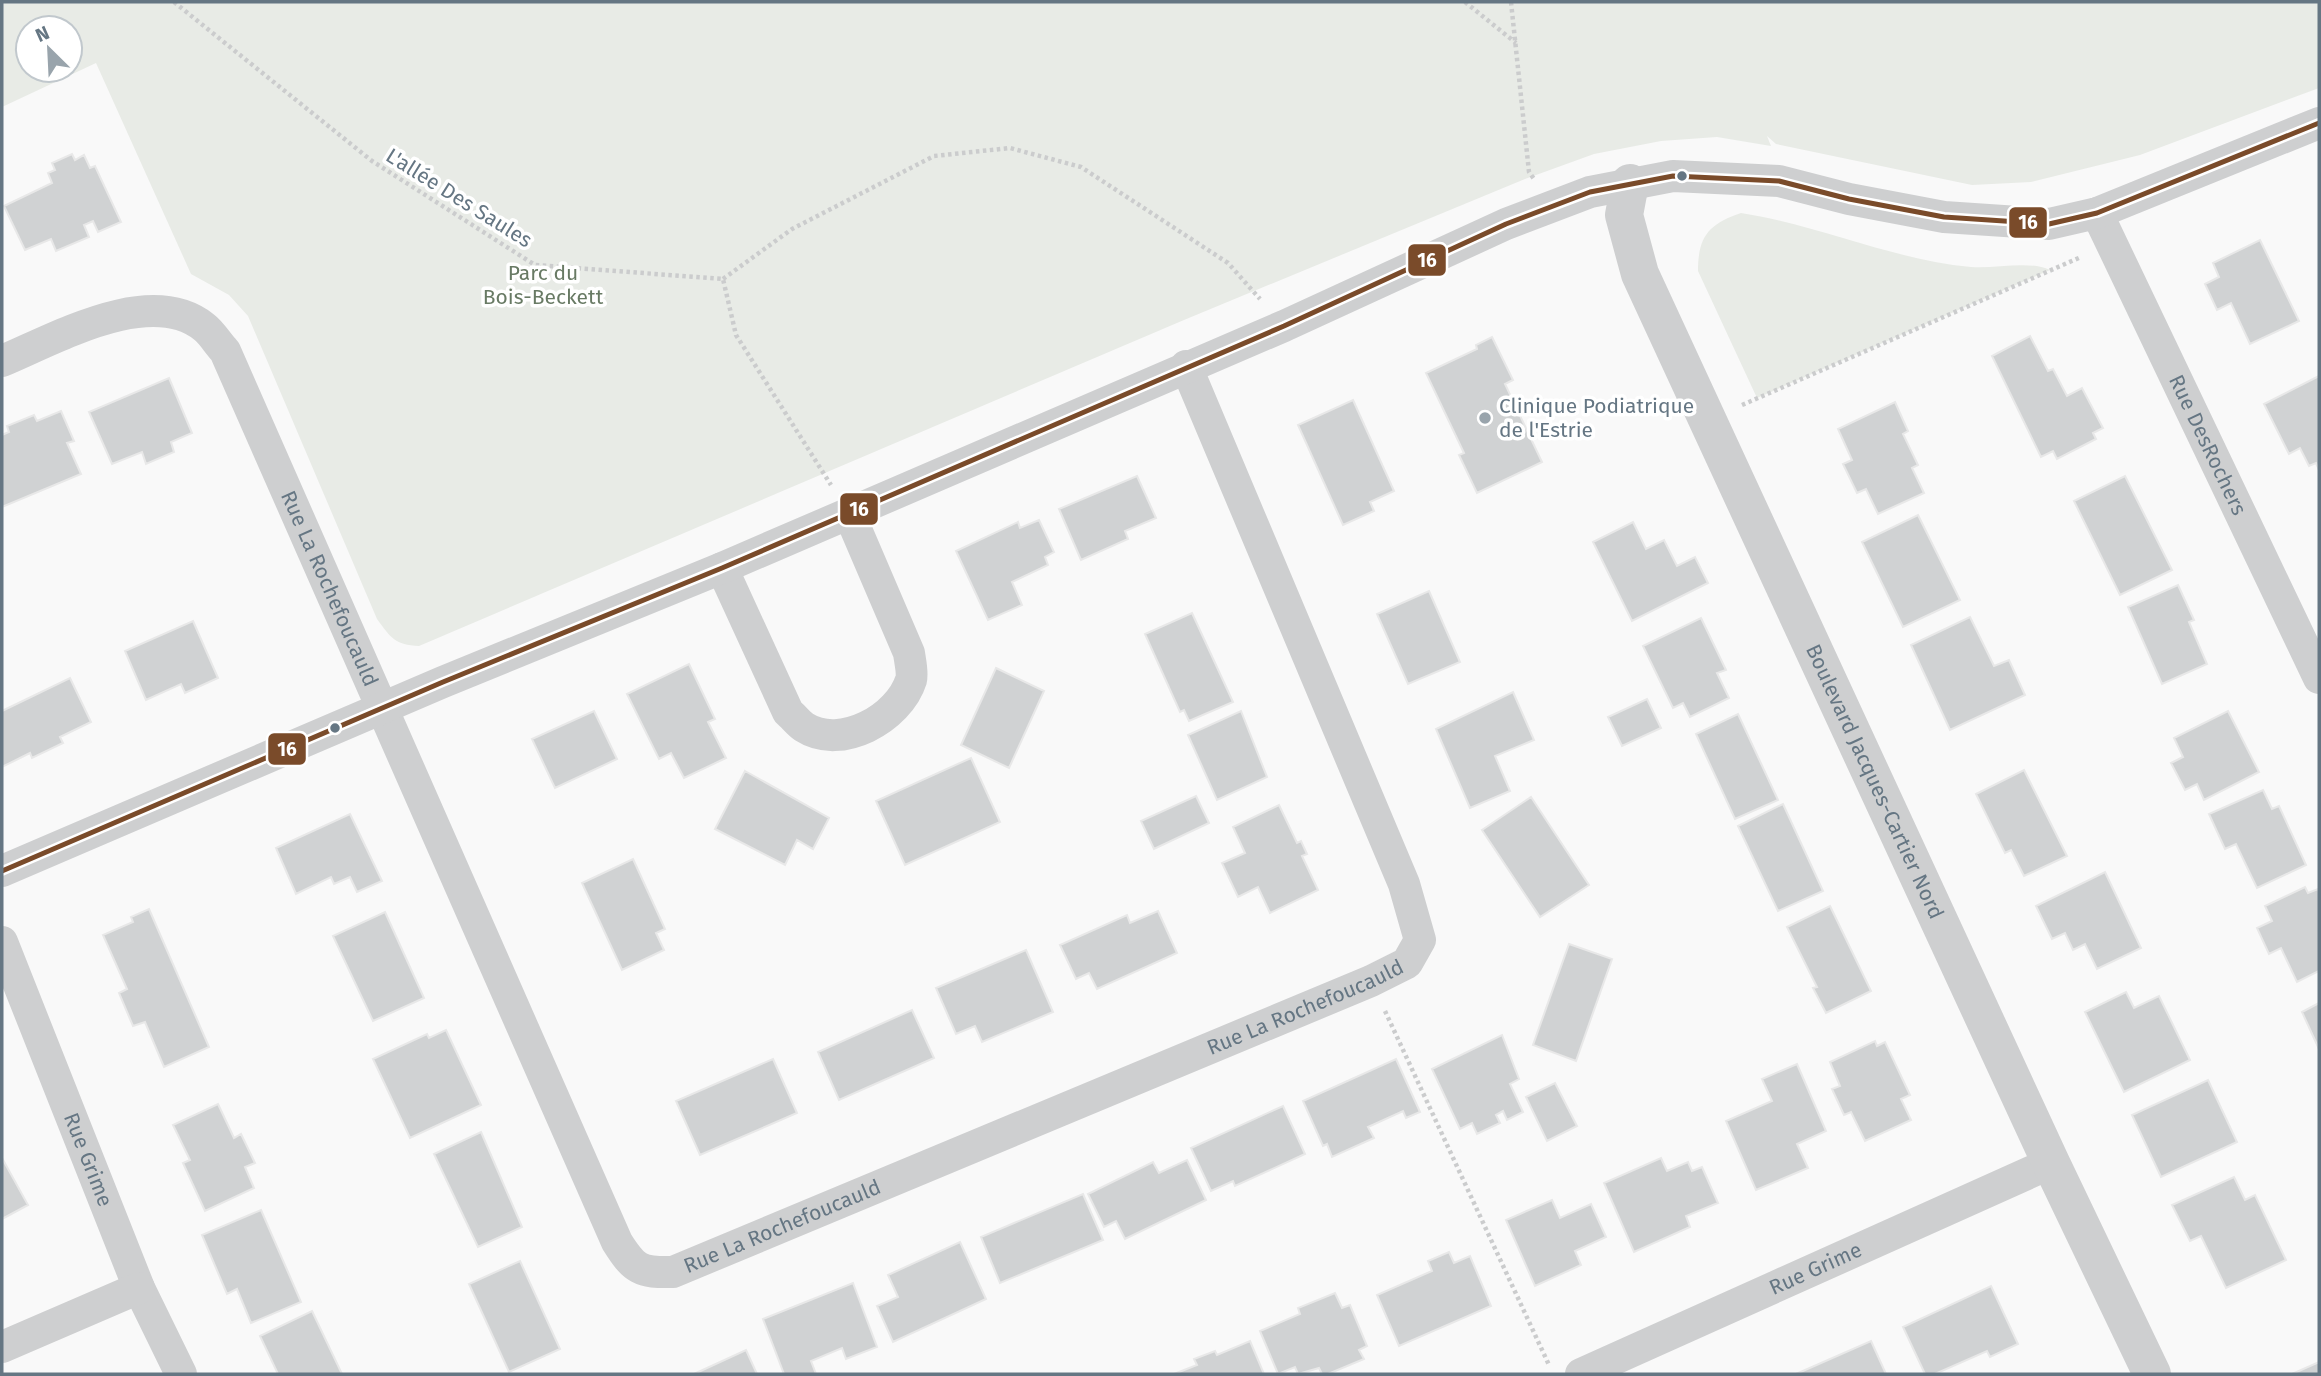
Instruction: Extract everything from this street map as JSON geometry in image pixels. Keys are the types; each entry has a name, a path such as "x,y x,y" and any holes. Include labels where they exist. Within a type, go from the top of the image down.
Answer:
{"street":[{"path":"2,871 722,568 1284,326 1552,206 1590,192 1673,176 1779,181 1849,199 1944,217 2049,224 2097,213 2319,122"},
{"name":"Boulevard Jacques-Cartier Nord","path":"1630,183 1624,215 1629,242 1640,274 2051,1163 2152,1374"},
{"name":"Rue DesRochers","path":"2097,213 2114,243 2319,678"},
{"name":"Rue La Rochefoucauld","path":"2,361 100,319 147,310 181,316 204,326 225,351 617,1242 631,1263 647,1273 673,1272 1371,981 1407,963 1420,940 1404,884 1186,366"},
{"path":"722,568 788,712 805,728 830,735 858,730 884,718 900,702 912,678 909,653 849,513"},
{"name":"Rue Grime","path":"2,942 139,1289 181,1374"},
{"name":"Rue Grime","path":"1581,1374 2051,1163"},
{"path":"2,1347 139,1289"}],"path":[{"name":"L'allée Des Saules","path":"174,2 372,161 535,265 723,279"},
{"path":"1465,2 1516,43"},
{"path":"1511,2 1529,172 1552,206"},
{"path":"849,513 736,335 723,279 792,229 934,156 1010,148 1081,167 1228,263 1284,326"},
{"path":"1707,421 2114,243"},
{"path":"1371,981 1553,1374"}],"green space":[{"name":"Parc du Bois-Beckett","path":"2,2 2319,2 2319,88 2140,155 2031,182 1972,185 1776,144 1767,136 1771,146 1717,137 1661,141 1594,154 1525,179 1184,320 419,646 404,644 394,639 377,619 248,316 229,295 191,274 96,63 84,69 84,14 14,14 14,84 51,84 2,107"},
{"path":"1741,213 1770,218 1942,263 1971,267 2032,266 2050,270 1757,398 1698,271 1700,249 1708,233 1721,222"}],"building":[{"path":"72,154 75,160 84,155 90,168 95,166 121,222 98,232 93,221 84,225 89,237 56,251 51,239 25,250 4,206 52,183 48,173 55,170 52,163"},
{"path":"2260,240 2299,321 2250,344 2231,303 2217,310 2205,284 2219,277 2213,263"},
{"path":"2030,336 2048,371 2053,369 2067,396 2082,388 2103,428 2093,433 2096,439 2057,459 2053,451 2041,457 1992,356"},
{"name":"Clinique Podiatrique de l'Estrie","path":"1492,337 1513,380 1505,384 1542,462 1477,493 1459,455 1464,453 1426,373 1477,349 1476,345"},
{"path":"2319,376 2319,470 2316,463 2309,466 2300,448 2289,454 2264,404"},
{"path":"169,378 192,433 171,442 174,452 146,464 142,452 112,464 89,412"},
{"path":"1353,400 1394,491 1370,502 1374,511 1343,525 1298,425"},
{"path":"1895,402 1908,431 1903,434 1918,465 1912,468 1924,493 1878,514 1866,489 1857,493 1843,464 1852,460 1838,429"},
{"path":"61,411 74,441 67,443 81,474 2,507 2,435 9,432 7,426 34,415 37,421"},
{"path":"1137,476 1156,518 1125,531 1128,539 1081,560 1059,509"},
{"path":"2125,476 2172,570 2120,595 2074,501"},
{"path":"1918,515 1960,600 1903,627 1862,542"},
{"path":"1039,520 1054,552 1045,557 1048,565 1012,582 1022,605 988,620 956,551 1018,522 1020,528"},
{"path":"1633,522 1646,549 1664,540 1677,566 1695,557 1708,583 1632,621 1593,542"},
{"path":"2178,585 2194,620 2189,622 2207,664 2162,684 2128,607"},
{"path":"1429,591 1460,662 1408,684 1377,614"},
{"path":"1192,613 1233,702 1189,721 1184,710 1180,712 1145,634"},
{"path":"1970,617 1994,666 2009,660 2025,695 1950,730 1911,645"},
{"path":"1701,618 1726,670 1717,673 1729,698 1690,717 1683,703 1673,708 1643,646"},
{"path":"193,621 218,678 185,693 181,684 146,700 125,651"},
{"path":"689,664 715,719 708,722 726,758 684,778 671,753 659,759 627,694"},
{"path":"996,668 1044,691 1009,768 961,745"},
{"path":"70,678 91,722 60,737 63,743 32,758 30,753 2,767 2,711"},
{"path":"1513,692 1534,740 1495,756 1510,791 1470,808 1436,729"},
{"path":"1647,699 1661,728 1622,746 1608,717"},
{"path":"594,711 617,759 555,788 532,739"},
{"path":"1241,711 1267,777 1217,800 1188,735"},
{"path":"2228,711 2259,772 2204,800 2197,784 2185,790 2171,763 2183,757 2174,738"},
{"path":"1738,714 1778,800 1735,819 1696,734"},
{"path":"971,758 1000,822 905,865 876,801"},
{"path":"2024,770 2067,856 2024,876 2011,850 2005,853 1976,794"},
{"path":"745,771 829,818 813,849 797,840 785,865 715,829"},
{"path":"2263,790 2272,809 2279,806 2306,865 2257,888 2236,844 2225,849 2209,814"},
{"path":"1196,796 1209,823 1154,849 1141,821"},
{"path":"1531,797 1589,885 1540,917 1482,830"},
{"path":"1783,804 1823,891 1778,911 1738,826"},
{"path":"1279,805 1297,843 1301,841 1307,854 1302,856 1318,890 1270,913 1258,887 1238,897 1222,863 1245,853 1233,827"},
{"path":"350,814 382,881 357,892 350,877 334,884 331,877 296,894 276,848"},
{"path":"633,859 665,929 656,933 664,950 622,970 582,883"},
{"path":"2105,872 2141,948 2097,969 2085,944 2073,950 2065,933 2052,939 2036,906"},
{"path":"2305,887 2308,893 2318,889 2319,892 2319,971 2297,982 2281,948 2269,954 2257,928 2272,921 2265,906"},
{"path":"1830,906 1871,991 1826,1013 1813,988 1817,987 1787,927"},
{"path":"149,909 209,1047 164,1067 145,1022 133,1026 119,993 127,989 103,935 133,922 131,917"},
{"path":"1158,911 1177,953 1097,989 1089,973 1076,979 1060,945 1127,915 1130,923"},
{"path":"385,912 424,998 373,1021 333,936"},
{"path":"1569,944 1612,959 1576,1061 1533,1045"},
{"path":"1026,950 1053,1012 982,1042 975,1026 956,1034 936,988"},
{"path":"2126,992 2134,1008 2159,996 2190,1060 2124,1092 2085,1012"},
{"path":"2319,1003 2319,1049 2302,1012"},
{"path":"912,1010 934,1058 839,1100 818,1052"},
{"path":"446,1030 481,1105 410,1138 373,1059 427,1034 429,1038"},
{"path":"1502,1035 1519,1079 1510,1084 1523,1112 1507,1120 1503,1111 1496,1115 1500,1123 1477,1134 1472,1123 1460,1129 1432,1069"},
{"path":"1875,1041 1877,1046 1885,1042 1910,1095 1901,1099 1911,1120 1865,1141 1851,1112 1844,1115 1832,1089 1840,1086 1830,1062"},
{"path":"773,1059 797,1113 700,1155 676,1101"},
{"path":"1396,1059 1420,1112 1406,1118 1403,1111 1368,1127 1374,1138 1332,1157 1327,1144 1323,1146 1303,1101"},
{"path":"1797,1064 1826,1131 1797,1144 1808,1168 1756,1190 1726,1121 1772,1101 1762,1079"},
{"path":"2208,1080 2237,1142 2161,1177 2132,1115"},
{"path":"1555,1083 1577,1126 1547,1141 1526,1097"},
{"path":"218,1104 234,1138 241,1134 255,1163 245,1167 254,1188 205,1211 183,1163 190,1160 173,1125"},
{"path":"1283,1106 1305,1154 1235,1186 1233,1181 1211,1191 1191,1148"},
{"path":"481,1132 522,1227 478,1247 434,1154"},
{"path":"2,1158 28,1205 2,1219"},
{"path":"1661,1158 1667,1171 1688,1162 1692,1171 1702,1167 1718,1203 1686,1216 1690,1227 1634,1252 1604,1183"},
{"path":"1187,1160 1206,1200 1125,1239 1116,1221 1104,1227 1088,1194 1153,1162 1159,1173"},
{"path":"2234,1177 2245,1200 2255,1195 2286,1260 2226,1288 2201,1236 2190,1241 2172,1205"},
{"path":"1083,1194 1103,1240 1000,1283 981,1237"},
{"path":"1552,1200 1560,1218 1591,1204 1606,1237 1575,1251 1581,1265 1535,1286 1506,1220"},
{"path":"261,1210 301,1302 251,1323 237,1289 227,1294 202,1235"},
{"path":"960,1242 986,1299 893,1342 877,1306 898,1297 888,1275"},
{"path":"1449,1252 1454,1263 1470,1256 1491,1306 1399,1346 1377,1295 1432,1271 1428,1261"},
{"path":"520,1261 560,1349 509,1372 469,1284"},
{"path":"853,1283 877,1347 846,1359 842,1348 811,1361 816,1374 784,1374 763,1319"},
{"path":"1991,1286 2018,1344 1990,1357 1987,1351 1935,1374 1925,1374 1903,1327"},
{"path":"1335,1293 1342,1308 1350,1305 1367,1346 1359,1350 1364,1359 1328,1374 1322,1374 1319,1368 1298,1374 1295,1367 1278,1374 1260,1331 1300,1314 1298,1308"},
{"path":"312,1311 342,1374 278,1374 260,1336"},
{"path":"1250,1341 1264,1374 1174,1374 1197,1365 1194,1359 1215,1351 1217,1355"},
{"path":"1871,1341 1886,1374 1796,1374"},
{"path":"746,1350 757,1374 694,1374"},
{"path":"2319,1362 2319,1374 2292,1374"}],"transit line":[{"name":"16","path":"2,871 443,682 722,568 1284,326 1506,224 1590,192 1673,176 1779,181 1849,199 1944,217 2049,224 2097,213 2319,123"}],"place":[{"name":"Clinique Podiatrique de l'Estrie","path":"1485,418"}]}
